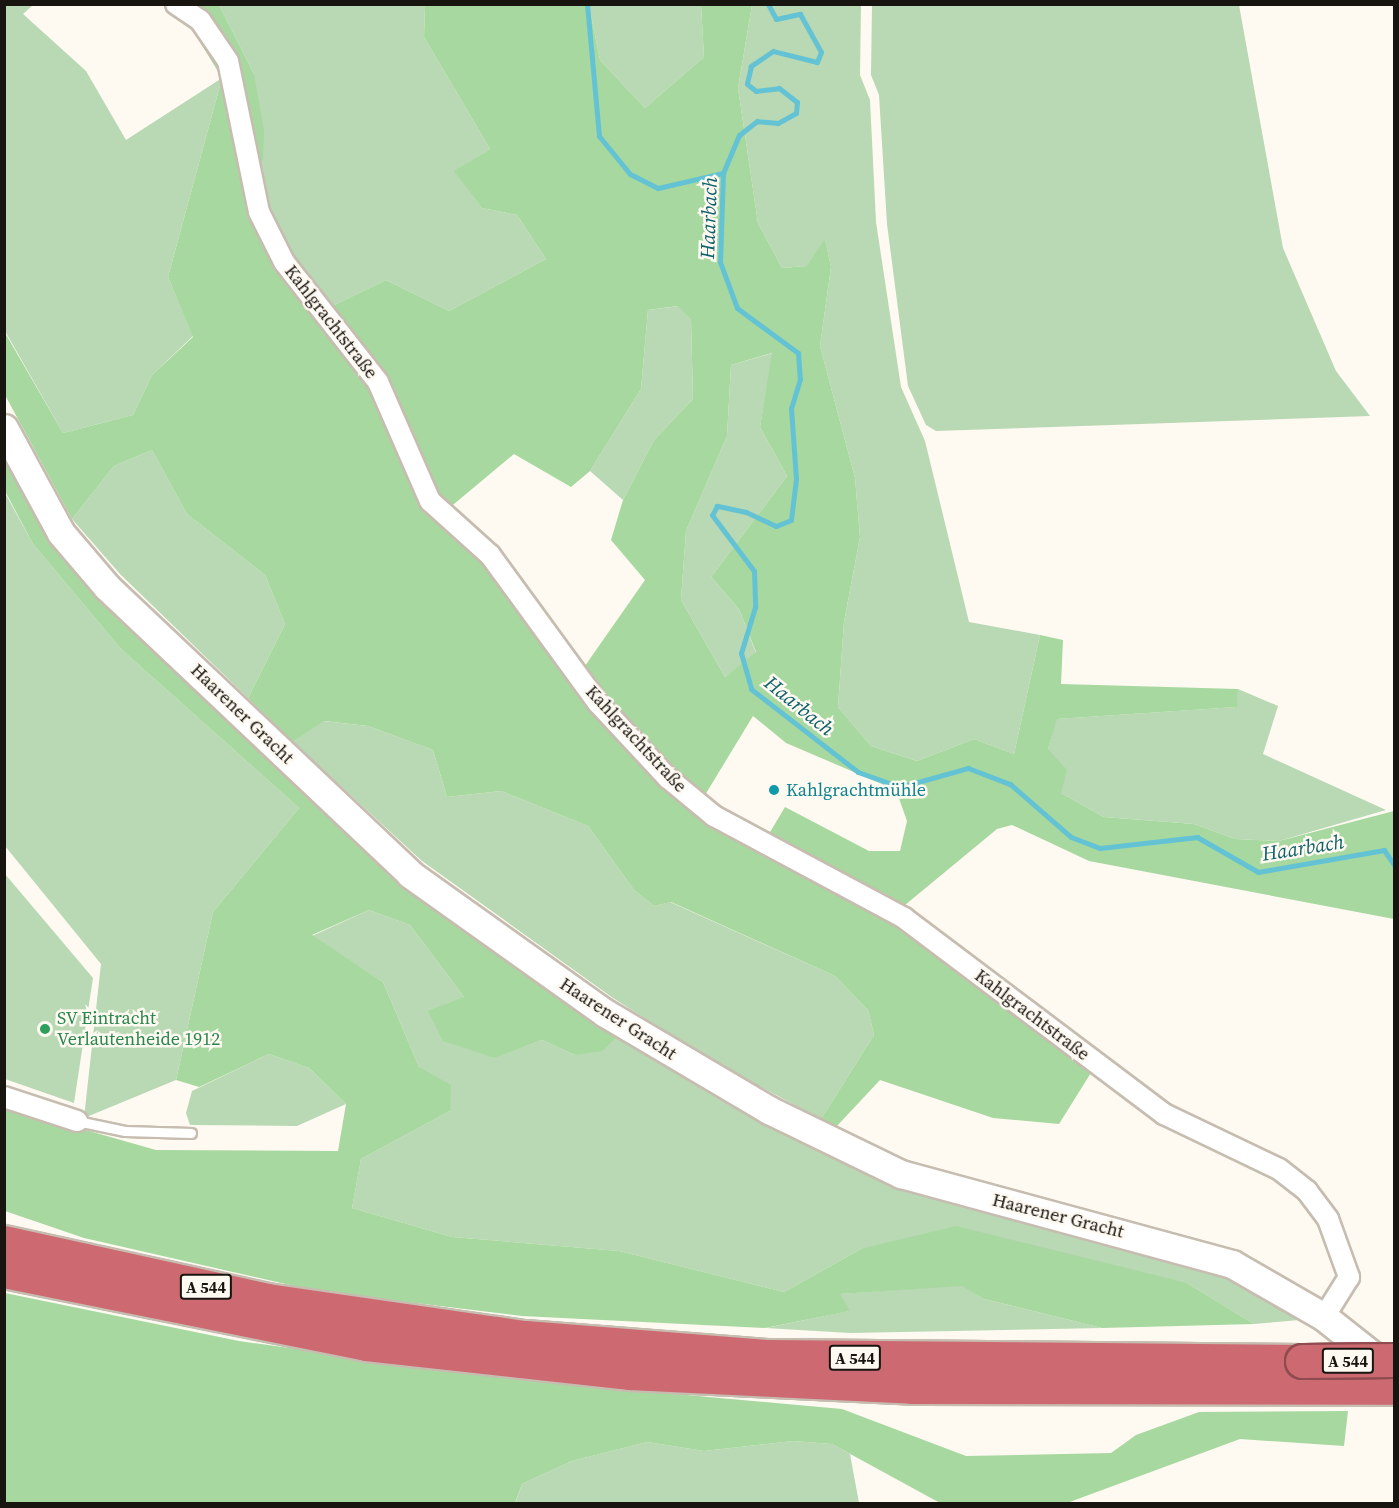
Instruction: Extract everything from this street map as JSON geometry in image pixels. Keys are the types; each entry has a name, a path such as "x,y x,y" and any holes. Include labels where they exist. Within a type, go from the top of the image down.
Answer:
{"highway":[{"name":"A 544","path":"6,1264 525,1337 769,1356 1395,1360"},
{"name":"A 544","path":"6,1264 366,1344 630,1372 912,1387 1395,1388"}],"main road":[{"name":"Haarener Gracht","path":"4,428 61,533 107,587 410,874 605,1013 740,1095 901,1174 1232,1264 1324,1317 1395,1372"}],"street":[{"name":"Kahlgrachtstraße","path":"176,4 200,20 228,61 259,212 284,262 378,382 430,501 490,555 598,703 668,778 714,816 904,918 1164,1114 1279,1169 1307,1191 1328,1218 1349,1277 1324,1317"},
{"path":"4,1097 77,1121"}],"lane":[{"path":"77,1121 125,1131 191,1133"}],"green space":[{"path":"4,5 33,5 23,14 86,71 126,140 222,78 168,277 193,336 152,375 133,415 63,433 5,331"},
{"path":"183,5 219,5 254,74 264,130 263,159 255,178 231,59"},
{"path":"219,5 425,5 424,37 490,149 455,171 482,208 517,215 546,259 449,311 386,280 326,309 288,260 255,178 254,74"},
{"path":"425,5 589,5 600,60 645,108 704,57 701,5 752,5 738,88 758,223 782,268 806,266 825,239 831,267 820,346 855,478 860,537 844,622 838,707 871,746 917,761 974,739 1014,754 1040,635 1063,640 1061,684 1238,689 1237,707 1057,719 1048,749 1067,770 1061,793 1104,817 1194,824 1235,839 1279,841 1394,811 1394,919 1089,861 1012,825 997,829 899,910 766,839 785,807 869,851 900,851 907,821 896,790 786,743 753,716 702,800 580,673 645,580 611,540 623,500 654,440 693,399 691,320 678,306 648,310 641,389 590,471 571,487 514,454 448,509 433,497 326,309 386,280 449,311 546,259 517,215 482,208 454,171 490,149 424,37","holes":["772,353 760,427 787,476 711,577 739,609 756,652 725,677 681,600 686,531 727,436 731,365"]},
{"path":"589,5 701,5 704,57 645,108 600,60"},
{"path":"752,5 861,5 860,75 870,100 876,222 901,387 925,441 969,622 1040,635 1014,754 974,739 917,761 871,746 838,707 844,622 860,537 855,478 820,346 831,267 825,240 806,266 782,268 758,223 738,88"},
{"path":"872,5 1239,5 1283,248 1336,371 1370,416 936,431 926,425 908,386 887,224 879,95 871,75"},
{"path":"197,24 223,63 255,216 373,386 404,454 485,558 665,781 899,922 1094,1068 1059,1124 993,1118 880,1080 836,1127 821,1119 874,1035 868,1010 835,976 671,902 654,906 634,890 588,826 501,791 447,797 433,750 368,726 324,721 293,742 248,698 285,624 265,575 187,514 152,450 114,466 72,519 5,395 4,331 63,433 133,415 152,375 193,337 168,277 222,78 192,29"},
{"path":"679,306 691,320 693,399 654,440 623,500 590,471 641,389 648,310"},
{"path":"773,353 760,427 787,476 711,577 739,609 756,653 725,677 681,600 686,531 727,436 731,365"},
{"path":"4,448 20,480 348,830 621,1033 602,1051 575,1055 542,1040 495,1058 443,1041 428,1011 464,997 410,925 369,910 312,935 383,982 419,1067 451,1085 450,1111 361,1159 352,1208 452,1237 619,1251 784,1292 861,1249 956,1226 1187,1283 1254,1324 1102,1328 984,1299 962,1286 840,1294 850,1311 765,1328 522,1316 316,1291 84,1238 5,1211 5,1107 156,1150 338,1151 346,1104 309,1068 269,1054 199,1087 176,1080 213,912 299,808 121,649 33,544 5,491"},
{"path":"152,450 187,514 265,575 285,624 248,698 120,574 72,519 114,466"},
{"path":"4,491 33,544 121,649 299,808 213,912 176,1080 84,1118 101,964 5,846"},
{"path":"1238,689 1278,706 1263,754 1386,810 1279,841 1235,839 1194,824 1104,817 1061,793 1048,749 1056,719 1236,707"},
{"path":"323,721 368,726 433,750 447,797 501,791 588,826 634,890 654,906 670,902 835,976 868,1010 874,1035 821,1119 712,1061 613,998 422,861 293,742"},
{"name":"SV Eintracht Verlautenheide 1912","path":"5,874 93,978 74,1103 5,1079"},
{"path":"369,910 410,925 464,997 494,1058 542,1040 575,1055 621,1033 764,1118 1228,1274 1312,1319 1254,1324 1187,1283 861,1249 784,1292 619,1251 452,1237 352,1208 361,1159 450,1111 419,1067 383,982 312,936"},
{"path":"269,1054 309,1068 346,1104 297,1126 190,1125 186,1113 192,1091"},
{"path":"962,1285 984,1299 1102,1328 850,1333 766,1328 849,1311 839,1294"},
{"path":"5,1293 239,1341 510,1379 842,1409 966,1456 1111,1453 1136,1435 1199,1412 1348,1411 1344,1446 1240,1439 1067,1503 940,1503 832,1444 793,1441 704,1451 647,1442 572,1461 522,1484 515,1503 5,1504"},
{"path":"793,1441 832,1444 850,1454 859,1503 515,1504 522,1484 572,1461 647,1442 704,1451"}],"waterway":[{"path":"587,4 599,136 630,174 658,188 723,173"},
{"name":"Haarbach","path":"768,4 776,19 800,14 821,52 817,62 773,51 751,66 747,84 756,91 779,88 797,102 796,113 778,123 757,121 739,135 723,173 720,262 737,308 798,353 800,379 791,408 796,479 791,520 776,526 746,512 717,506 712,515 754,571 755,607 741,653 751,689 858,772 900,787 968,768 1010,784 1071,837 1100,848 1197,837 1258,872 1384,850 1394,865"}],"place":[{"name":"Kahlgrachtmühle","path":"774,790"},
{"name":"SV Eintracht Verlautenheide 1912","path":"45,1029"}]}
